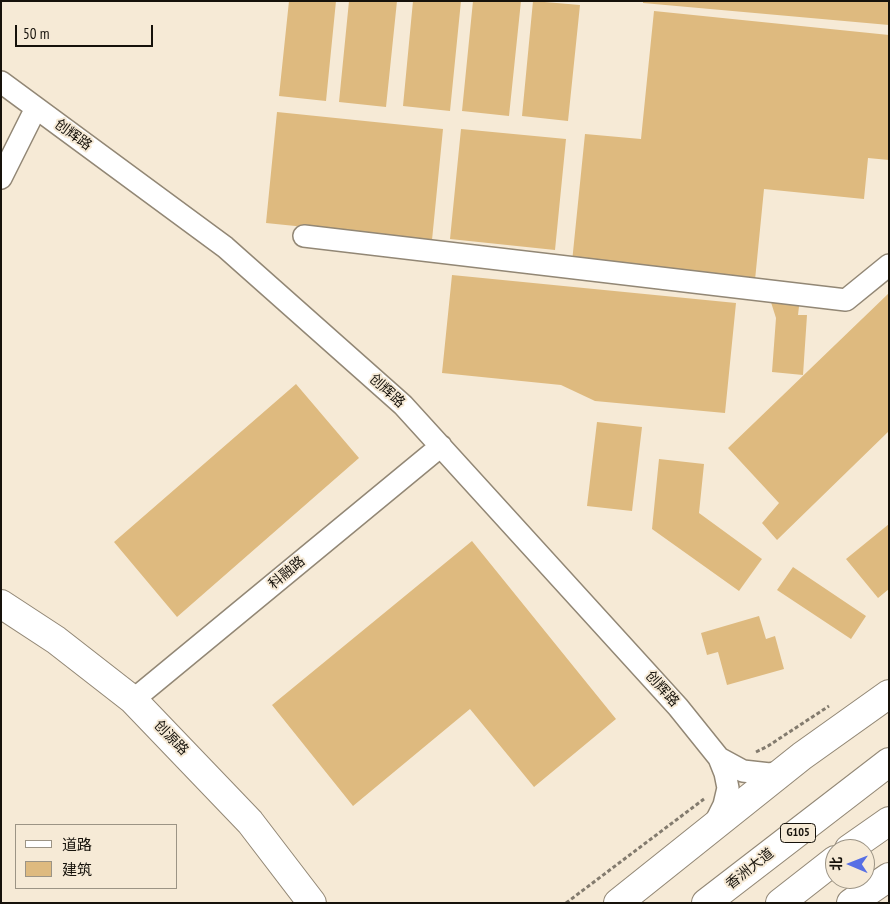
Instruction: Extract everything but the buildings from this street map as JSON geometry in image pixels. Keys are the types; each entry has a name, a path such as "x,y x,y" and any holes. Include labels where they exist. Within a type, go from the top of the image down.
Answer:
{"main road":[{"name":"创源路","path":"1,604 56,640 134,700 250,822 312,903"},
{"path":"618,903 784,771 889,694"},
{"name":"香洲大道","path":"706,903 889,762"},
{"path":"863,839 889,821"},
{"path":"875,840 889,830"},
{"path":"780,903 825,868"},
{"path":"788,903 825,875"},
{"path":"851,903 889,877"}],"street":[{"name":"创辉路","path":"1,82 224,247 403,405 678,707 719,758"},
{"path":"1,178 36,108"},
{"path":"304,236 846,300 889,264"},
{"name":"科融路","path":"134,700 441,446"},
{"path":"719,758 744,771 770,774 784,771"},
{"path":"713,827 724,805 728,788 719,758"}]}
